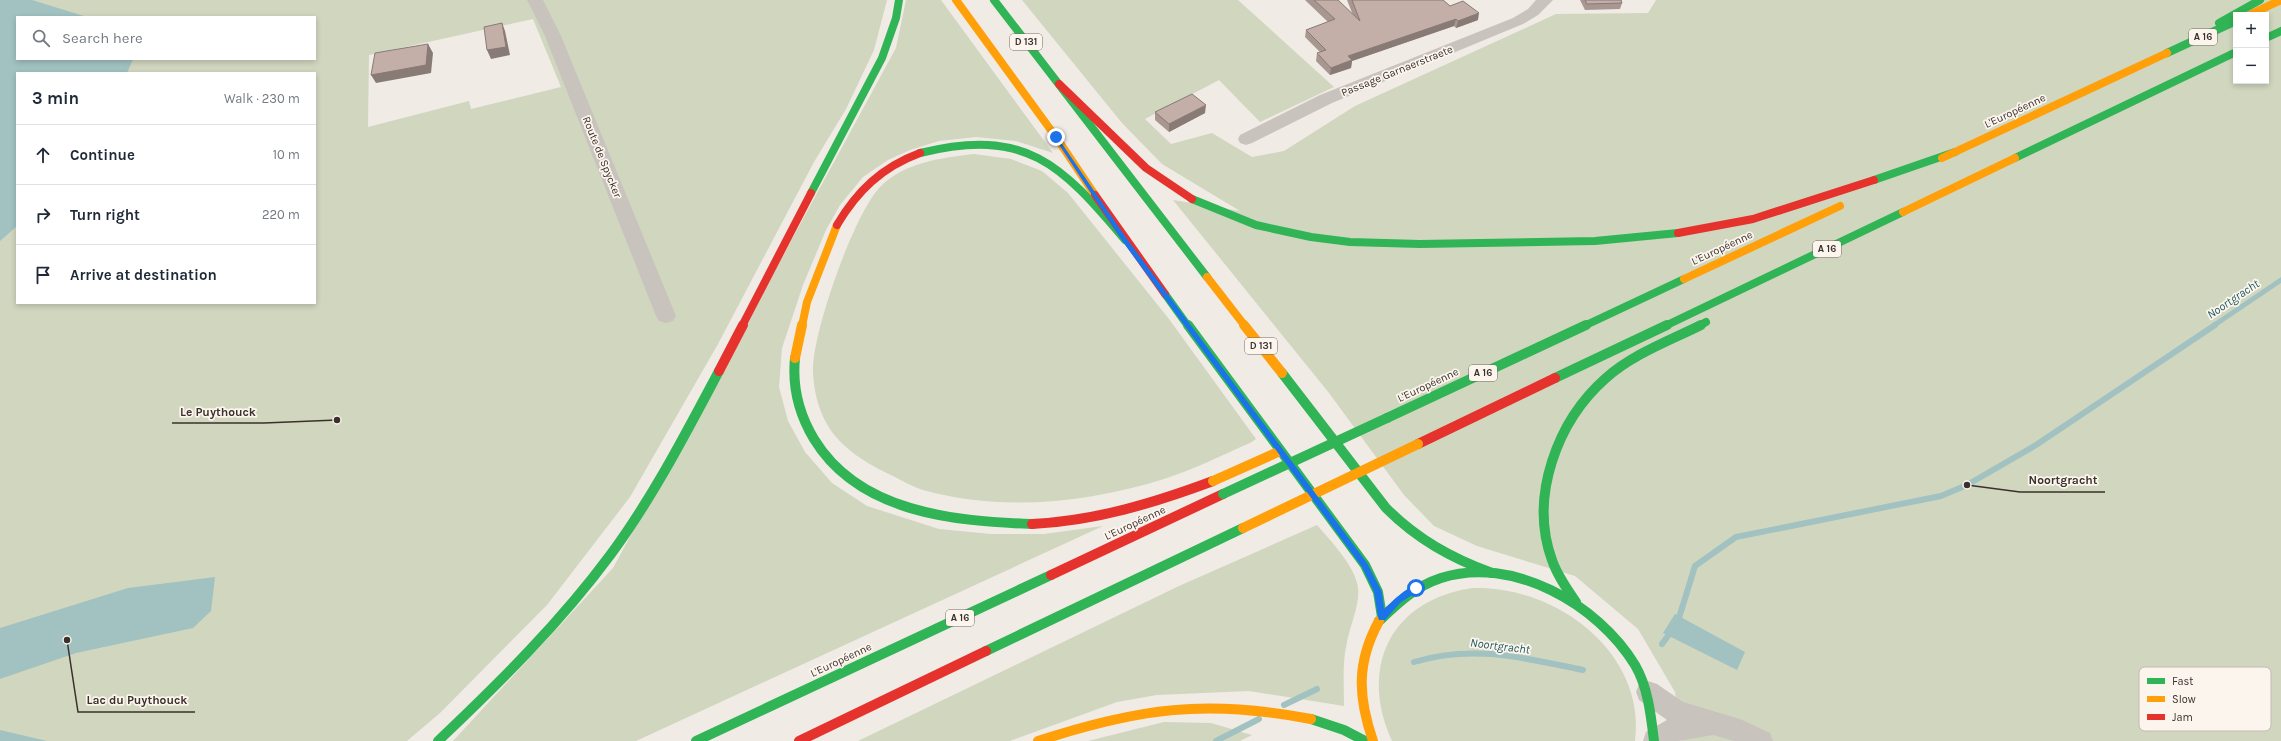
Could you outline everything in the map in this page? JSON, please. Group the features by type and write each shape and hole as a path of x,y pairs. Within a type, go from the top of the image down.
{"main road":[{"path":"438,741 500,683 549,630 622,540 656,488 882,58 896,18 899,0"},
{"name":"D 131","path":"956,0 1056,137 1125,240 1365,565 1378,592 1382,617"},
{"name":"D 131","path":"994,0 1386,508 1405,528 1437,552 1492,573"},
{"path":"2169,52 2260,0"},
{"path":"2255,12 2281,0"},
{"name":"L'Européenne","path":"1870,192 2233,22"},
{"path":"2269,37 2281,31"},
{"name":"A 16","path":"799,741 2233,53"},
{"path":"1059,84 1146,168 1194,200 1256,225 1305,236 1350,242 1420,244 1595,241 1709,230 1778,214 1955,152"},
{"path":"1125,240 1070,179 1050,164 1030,154 994,146 958,145 925,152 894,165 873,178 850,204 836,228 818,272 801,323 795,354 794,386 802,420 812,440 826,458 843,474 867,491 904,507 934,515 969,521 1015,523 1081,519 1145,505 1213,481 1292,446"},
{"name":"L'Européenne","path":"696,741 1849,202"},
{"path":"1743,300 1811,256"},
{"path":"1576,602 1563,582 1554,563 1545,529 1548,479 1563,438 1579,409 1604,380 1633,361 1716,316"},
{"path":"1410,396 1578,329"},
{"path":"1320,434 1335,428"},
{"path":"1373,741 1362,706 1361,673 1365,651 1382,617 1403,596 1429,582 1459,574 1492,573 1531,580 1554,589 1576,602 1603,623 1620,642 1634,662 1648,692 1653,716 1655,741"},
{"path":"1038,741 1076,728 1147,709 1188,704 1230,706 1292,714 1338,728 1365,741"}],"street":[{"name":"Route de Spycker","path":"535,0 553,36 666,316"},
{"name":"Passage Garnaerstraete","path":"1246,139 1326,99 1518,21 1533,12 1545,0"},
{"path":"1648,692 1676,712 1750,734 1761,741"},
{"path":"1655,741 1664,733 1681,728 1711,726 1730,728"}],"green space":[{"path":"0,0 887,0 874,50 846,109 814,162 718,344 630,497 547,605 440,713 407,741 0,741","holes":["533,19 561,87 471,109 469,101 368,127 369,55"]},
{"path":"906,0 941,0 1053,153 1016,141 976,137 939,141 910,150 888,160 863,177 840,205 826,230 803,285 782,348 779,387 788,421 805,452 832,483 867,506 939,529 991,534 1044,534 1103,526 636,741 453,741 613,568 896,48"},
{"path":"1022,0 1238,0 1334,87 1260,122 1219,80 1145,119 1171,144 1212,133 1252,157 1284,151 1355,106 1556,14 1648,13 1656,0 2281,0 2281,741 1682,741 1675,692 1638,629 1575,576 1477,546 1434,526 1404,495 1329,393 1173,200 1240,211 1162,164 1122,123"},
{"path":"974,154 1011,159 1042,171 1068,193 1169,319 1256,439 1186,471 1135,487 1074,499 1013,503 953,497 919,489 865,461 839,441 824,418 815,393 813,373 814,355 826,305 858,222 880,187 901,172 936,160"},
{"path":"1317,525 1348,563 1353,571 1358,588 1358,601 1348,635 1344,658 1344,706 1249,691 1157,695 1117,702 1010,741 858,741 1179,586"},
{"path":"1472,588 1503,590 1534,598 1563,611 1588,630 1610,652 1626,679 1635,708 1635,741 1392,741 1382,714 1379,688 1381,663 1389,641 1402,622 1421,607 1444,595"},
{"path":"1164,722 1211,723 1252,735 1240,741 1088,741"}],"water":[{"path":"0,0 32,0 84,16 16,16 16,60 133,60 127,72 16,72 16,227 0,241"},
{"path":"215,577 211,611 193,628 76,653 0,679 0,628 128,588"},
{"path":"1675,614 1745,652 1737,670 1663,633"},
{"path":"0,730 47,741 0,741"}],"building":[{"path":"1314,0 1338,0 1360,21 1352,0 1443,0 1450,6 1463,1 1479,13 1458,21 1456,19 1348,56 1352,60 1331,68 1317,53 1326,50 1306,30 1335,19"},
{"path":"1585,0 1621,0 1622,3 1587,4"},
{"path":"502,23 506,47 487,50 484,27"},
{"path":"428,44 426,65 371,75 375,53"},
{"path":"1192,94 1206,105 1169,124 1155,112"}],"waterway":[{"name":"Noortgracht","path":"2213,326 2281,280"},
{"name":"Noortgracht","path":"1678,621 1695,566 1736,537 1941,496 1967,485 2036,445 2215,325"},
{"name":"Noortgracht","path":"1662,644 1673,629"},
{"name":"Noortgracht","path":"1414,662 1457,654 1478,653 1520,657 1583,670"},
{"name":"Noortgracht","path":"1284,705 1317,689"},
{"name":"Noortgracht","path":"1216,741 1259,719"}],"traffic: fast":[{"path":"811,193 882,58 896,18 899,0"},
{"path":"994,0 1207,277"},
{"path":"2219,23 2260,0"},
{"path":"2167,53 2233,22"},
{"path":"2269,37 2281,31"},
{"path":"2015,158 2233,53"},
{"path":"920,153 957,146 976,145 994,146 1030,154 1047,162 1072,180 1088,196 1125,240"},
{"path":"1874,180 1955,152"},
{"path":"1192,199 1256,225 1311,237 1350,242 1420,244 1595,241 1678,233"},
{"path":"1555,378 1903,212"},
{"path":"1387,418 1684,279"},
{"path":"1165,294 1365,565 1378,592 1382,617"},
{"path":"1576,602 1555,567 1550,554 1545,531 1544,507 1547,482 1553,458 1562,435 1574,414 1589,395 1617,369 1641,354 1706,322"},
{"path":"795,358 794,376 796,392 806,426 823,454 846,477 873,494 902,506 934,515 967,520 1032,524"},
{"path":"438,741 539,642 594,577 646,502 676,451 719,371"},
{"path":"1282,373 1386,508 1398,520 1434,548 1447,555 1492,573"},
{"path":"1223,494 1387,418"},
{"path":"986,651 1243,528"},
{"path":"1379,621 1408,594 1441,578 1477,573 1514,577 1551,589 1584,609 1613,634 1635,665 1646,693 1654,741"},
{"path":"696,741 1051,575"},
{"path":"1311,719 1344,730 1365,741"}],"traffic: slow":[{"path":"956,0 1056,137 1095,195"},
{"path":"2255,12 2281,0"},
{"path":"1942,158 2167,53"},
{"path":"1903,212 2015,158"},
{"path":"1684,279 1840,206"},
{"path":"795,358 807,302 837,225"},
{"path":"1207,277 1282,373"},
{"path":"1243,528 1418,444"},
{"path":"1213,481 1278,452"},
{"path":"1373,741 1364,711 1361,680 1365,650 1379,621"},
{"path":"1038,741 1073,729 1107,720 1140,713 1173,709 1206,707 1239,708 1274,712 1311,719"}],"traffic: jam":[{"path":"1059,84 1146,168 1192,199"},
{"path":"837,225 852,201 871,180 894,164 920,153"},
{"path":"1678,233 1703,230 1753,219 1802,205 1874,180"},
{"path":"719,371 811,193"},
{"path":"1095,195 1165,294"},
{"path":"1418,444 1555,378"},
{"path":"1032,524 1055,523 1101,516 1147,504 1213,481"},
{"path":"1051,575 1223,494"},
{"path":"799,741 986,651"}],"place":[{"name":"Le Puythouck","path":"337,420"},
{"name":"Noortgracht","path":"1967,485"},
{"name":"Lac du Puythouck","path":"67,640"}],"route":[{"path":"1056,137 1125,240 1365,565 1378,592 1382,617 1397,601 1416,588"}]}
